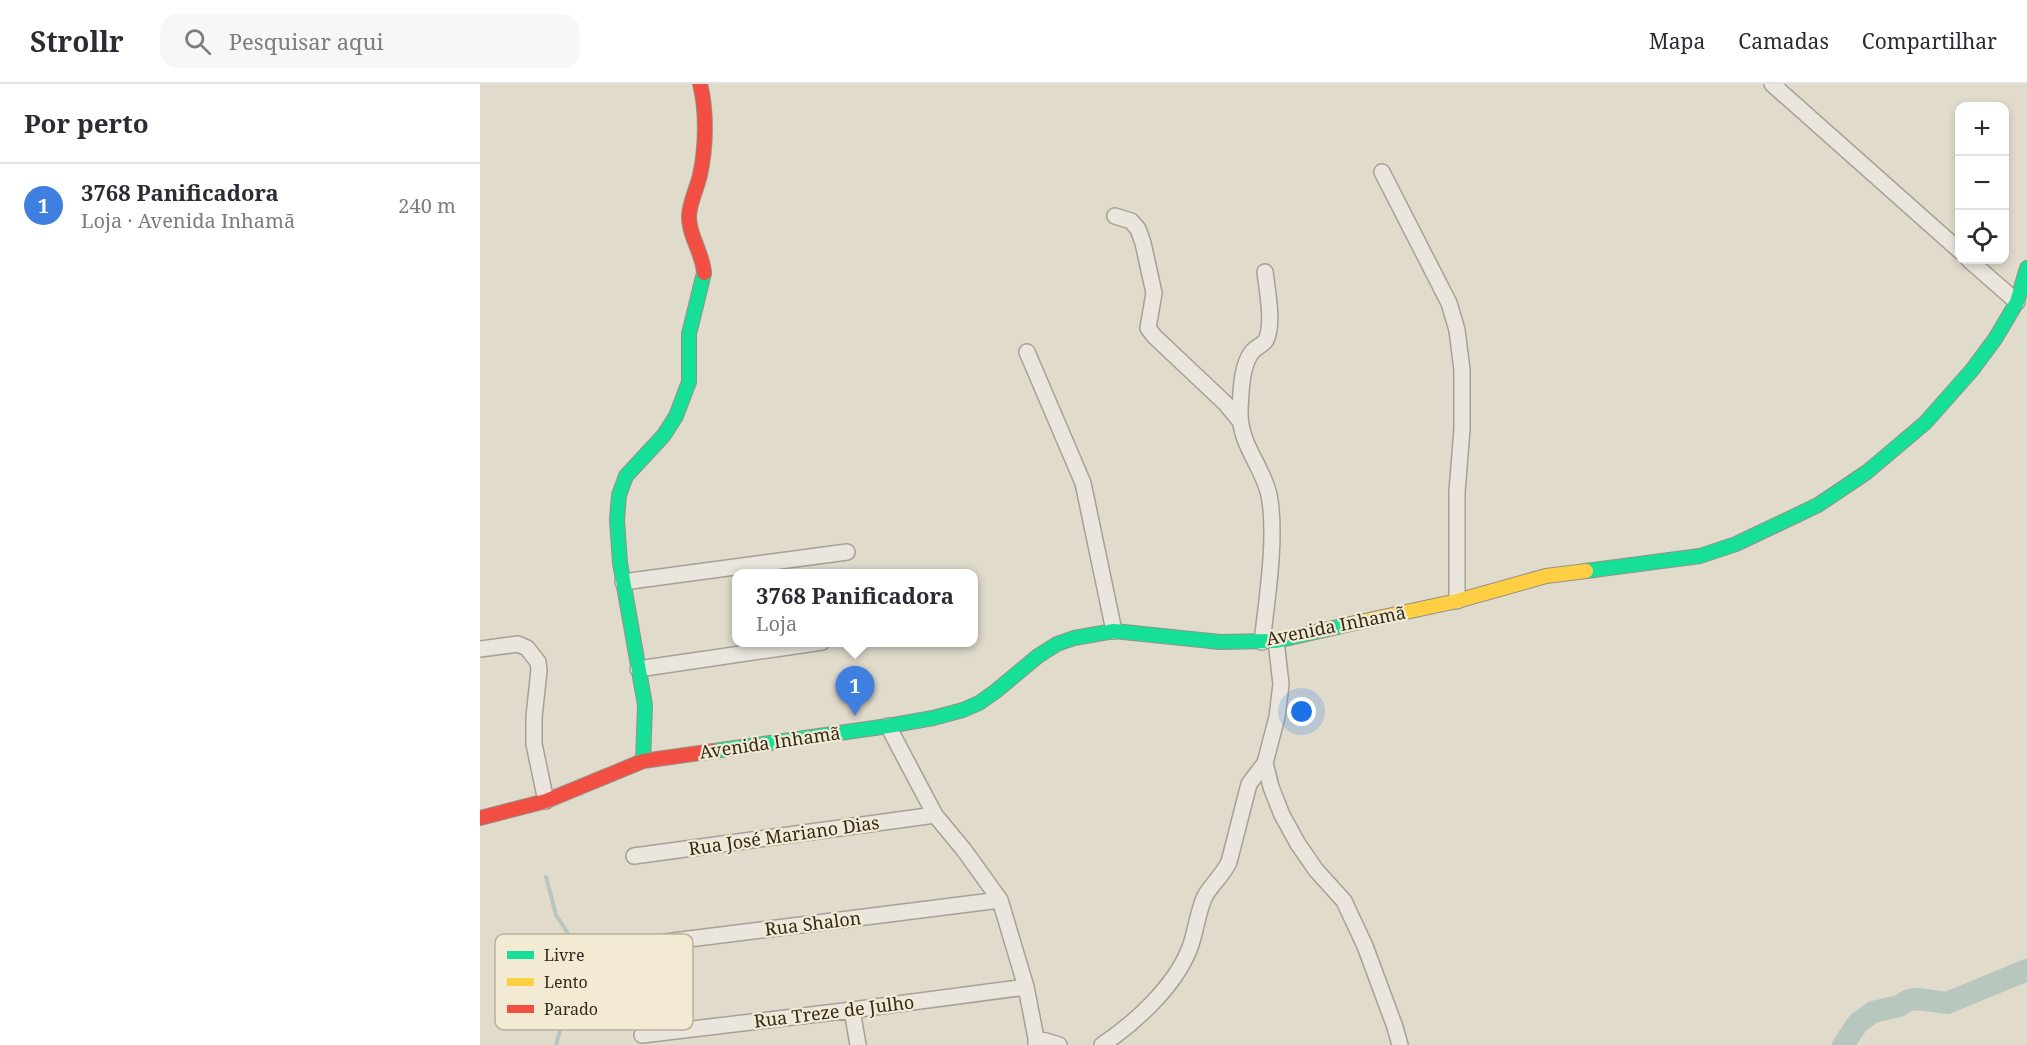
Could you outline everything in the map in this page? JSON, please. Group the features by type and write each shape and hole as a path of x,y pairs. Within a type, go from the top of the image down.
{"street":[{"path":"643,761 645,705 623,582 616,520 619,495 627,476 664,435 676,416 688,382 689,334 704,273 703,259 689,222 691,205 700,174 704,129 704,99 700,84"},
{"path":"1772,84 1955,247"},
{"path":"1382,172 1449,303 1457,330 1462,370 1462,429 1457,492 1457,601"},
{"path":"1115,216 1131,221 1138,229 1143,243 1154,293 1148,328 1226,403 1240,421"},
{"path":"1974,264 2017,302"},
{"name":"Avenida Inhamã","path":"480,818 546,801 643,761 888,726 963,710 979,703 996,691 1038,656 1057,644 1074,638 1114,631 1220,642 1269,642 1457,601 1546,576 1700,556 1736,544 1818,505 1867,472 1925,423 1978,363 1995,339 2017,302 2027,268"},
{"path":"1102,1045 1131,1022 1167,987 1182,965 1190,949 1206,896 1229,862 1250,784 1265,763 1275,726 1281,684 1269,642 1271,520 1269,494 1240,428 1245,366 1252,352 1266,341 1268,330 1269,308 1265,272"},
{"path":"1027,352 1083,483 1114,631"},
{"path":"623,582 847,552"},
{"path":"480,649 518,644 527,648 538,662 534,744 546,801"},
{"path":"638,669 788,647"},
{"path":"888,726 935,815 1000,900 1026,987 1036,1042 1059,1045"},
{"path":"1265,763 1275,796 1291,832 1316,870 1344,901 1365,946 1400,1045"},
{"name":"Rua José Mariano Dias","path":"634,856 935,815"},
{"name":"Rua Shalon","path":"693,939 1000,900"},
{"name":"Rua Treze de Julho","path":"693,1029 1026,987"},
{"path":"852,1010 858,1045"},
{"name":"Rua Treze de Julho","path":"642,1035 684,1030"}],"waterway":[{"path":"546,877 556,915 568,934"},
{"path":"1843,1045 1858,1023 1873,1012 1899,1006 1909,1000 1947,1003 2027,970"},
{"path":"556,1045 560,1030"}],"traffic: fast":[{"path":"1586,571 1700,556 1736,544 1818,505 1867,472 1925,423 1972,370 1995,339 2017,302 2027,268"},
{"path":"643,761 645,705 620,563 617,520 619,495 626,476 664,435 676,416 689,382 689,334 704,273"},
{"path":"714,751 888,726 963,710 979,703 996,691 1038,656 1057,644 1074,638 1114,631 1220,642 1276,641 1355,623"}],"traffic: slow":[{"path":"1355,623 1457,601 1546,576 1586,571"}],"traffic: jam":[{"path":"700,84 705,118 704,153 689,222 704,273"},
{"path":"480,818 546,801 643,761 714,751"}],"place":[{"name":"3768 Panificadora","path":"855,716"}]}
